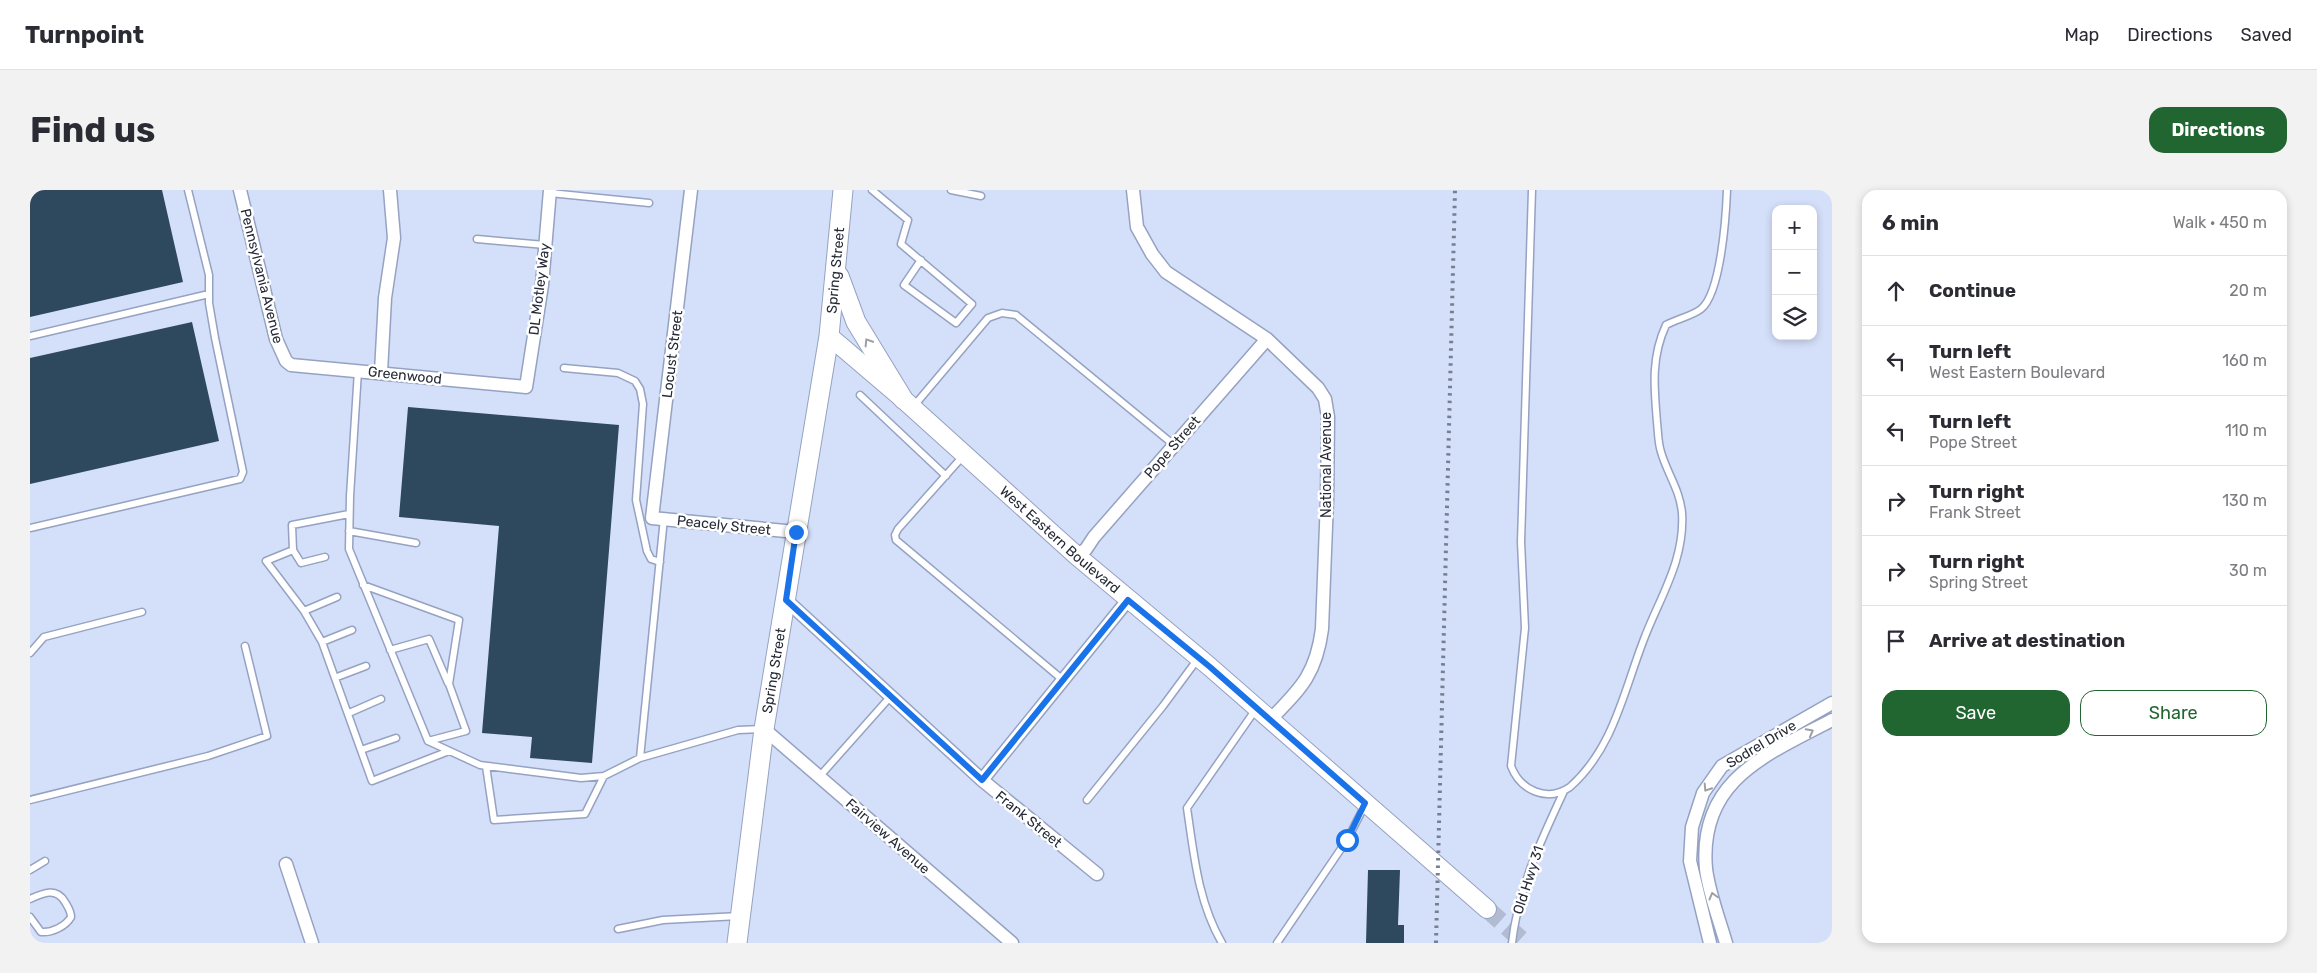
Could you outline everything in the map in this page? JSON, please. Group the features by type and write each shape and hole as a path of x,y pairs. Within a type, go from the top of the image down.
{"main road":[{"name":"Spring Street","path":"737,943 764,729 829,336 844,190"},
{"path":"836,267 856,322 908,403"},
{"name":"West Eastern Boulevard","path":"829,336 908,403 1077,556 1270,720 1487,909"}],"street":[{"name":"Pennsylvania Avenue","path":"240,190 276,339 286,362"},
{"path":"381,372 386,298 394,238 390,190"},
{"name":"Locust Street","path":"658,518 692,190"},
{"name":"National Avenue","path":"1133,190 1137,226 1152,254 1166,272 1267,339 1318,388 1325,399 1328,417 1327,500 1322,629 1319,650 1304,685 1270,720"},
{"name":"DL Motley Way","path":"526,387 542,285 550,191"},
{"name":"Pope Street","path":"1077,556 1086,549 1094,536 1267,339"},
{"name":"Greenwood","path":"286,362 291,365 526,387"},
{"name":"Peacely Street","path":"658,518 796,532"},
{"name":"Frank Street","path":"786,600 982,780 1097,874"},
{"path":"982,780 1128,600"},
{"name":"Sodrel Drive","path":"1710,943 1690,861 1692,827 1703,793 1722,766 1832,703"},
{"name":"Sodrel Drive","path":"1726,943 1706,871 1708,826 1716,805 1736,778 1758,760 1832,720"},
{"name":"Fairview Avenue","path":"764,729 1012,943"},
{"path":"286,864 312,943"}],"lane":[{"path":"30,528 240,479 243,472 215,338 209,294 209,275 188,190"},
{"path":"872,190 908,220 901,244 922,260 972,304 956,324 904,285 922,260"},
{"path":"951,190 981,196"},
{"path":"1532,190 1521,542 1525,628 1511,766 1515,778 1536,793 1564,791 1578,780 1602,749 1628,688 1634,663 1670,580 1678,554 1682,529 1681,510 1679,495 1660,451 1653,381 1654,361 1658,343 1666,325 1700,310 1706,303 1715,281 1725,226 1727,190"},
{"path":"550,191 649,203"},
{"path":"477,238 545,245"},
{"path":"30,336 209,294"},
{"path":"908,403 988,318 1002,313 1016,315 1174,445"},
{"path":"564,368 618,373 636,381 640,389 643,404 636,484 637,509 650,559 660,562"},
{"path":"358,370 349,514 349,550 428,741 486,766 581,778 604,776 640,758 738,730 764,729"},
{"path":"860,396 946,476"},
{"path":"965,454 898,529 895,535 896,540 1063,680"},
{"path":"325,557 301,563 293,550 292,524 349,514"},
{"path":"640,758 660,562 658,518"},
{"path":"349,531 416,543"},
{"path":"293,550 266,561 304,611 322,642 372,781 449,751"},
{"path":"363,585 458,620 449,684"},
{"path":"304,611 337,597"},
{"path":"30,654 44,637 142,612"},
{"path":"322,642 352,630"},
{"path":"390,650 430,639 449,684 466,731 428,741"},
{"path":"30,799 208,756 267,736 245,646"},
{"path":"1087,800 1140,736 1198,659"},
{"path":"336,677 366,666"},
{"path":"820,777 891,696"},
{"path":"349,713 382,699"},
{"path":"1222,943 1210,921 1196,870 1187,808 1256,708"},
{"path":"361,750 396,738"},
{"path":"486,766 494,820 585,814 604,776"},
{"name":"Old Hwy 31","path":"1512,943 1518,910 1534,855 1564,791"},
{"path":"1277,943 1347,840 1365,803"},
{"path":"30,870 45,860"},
{"path":"30,899 48,892 56,892 62,896 71,912 68,922 48,933 41,932 30,917"},
{"path":"618,929 663,920 740,916"}],"building":[{"path":"30,190 162,190 183,282 30,317"},
{"path":"192,322 219,441 30,484 30,358"},
{"path":"408,407 619,425 592,763 530,758 532,737 482,733 499,526 399,517"},
{"path":"1368,870 1400,870 1398,925 1404,925 1404,943 1366,943"}],"tunnel":[{"path":"1487,909 1525,943"}],"railway":[{"path":"1436,943 1455,190"}],"route":[{"path":"796,532 786,600 982,780 1128,600 1210,667 1365,803 1347,840"}]}
